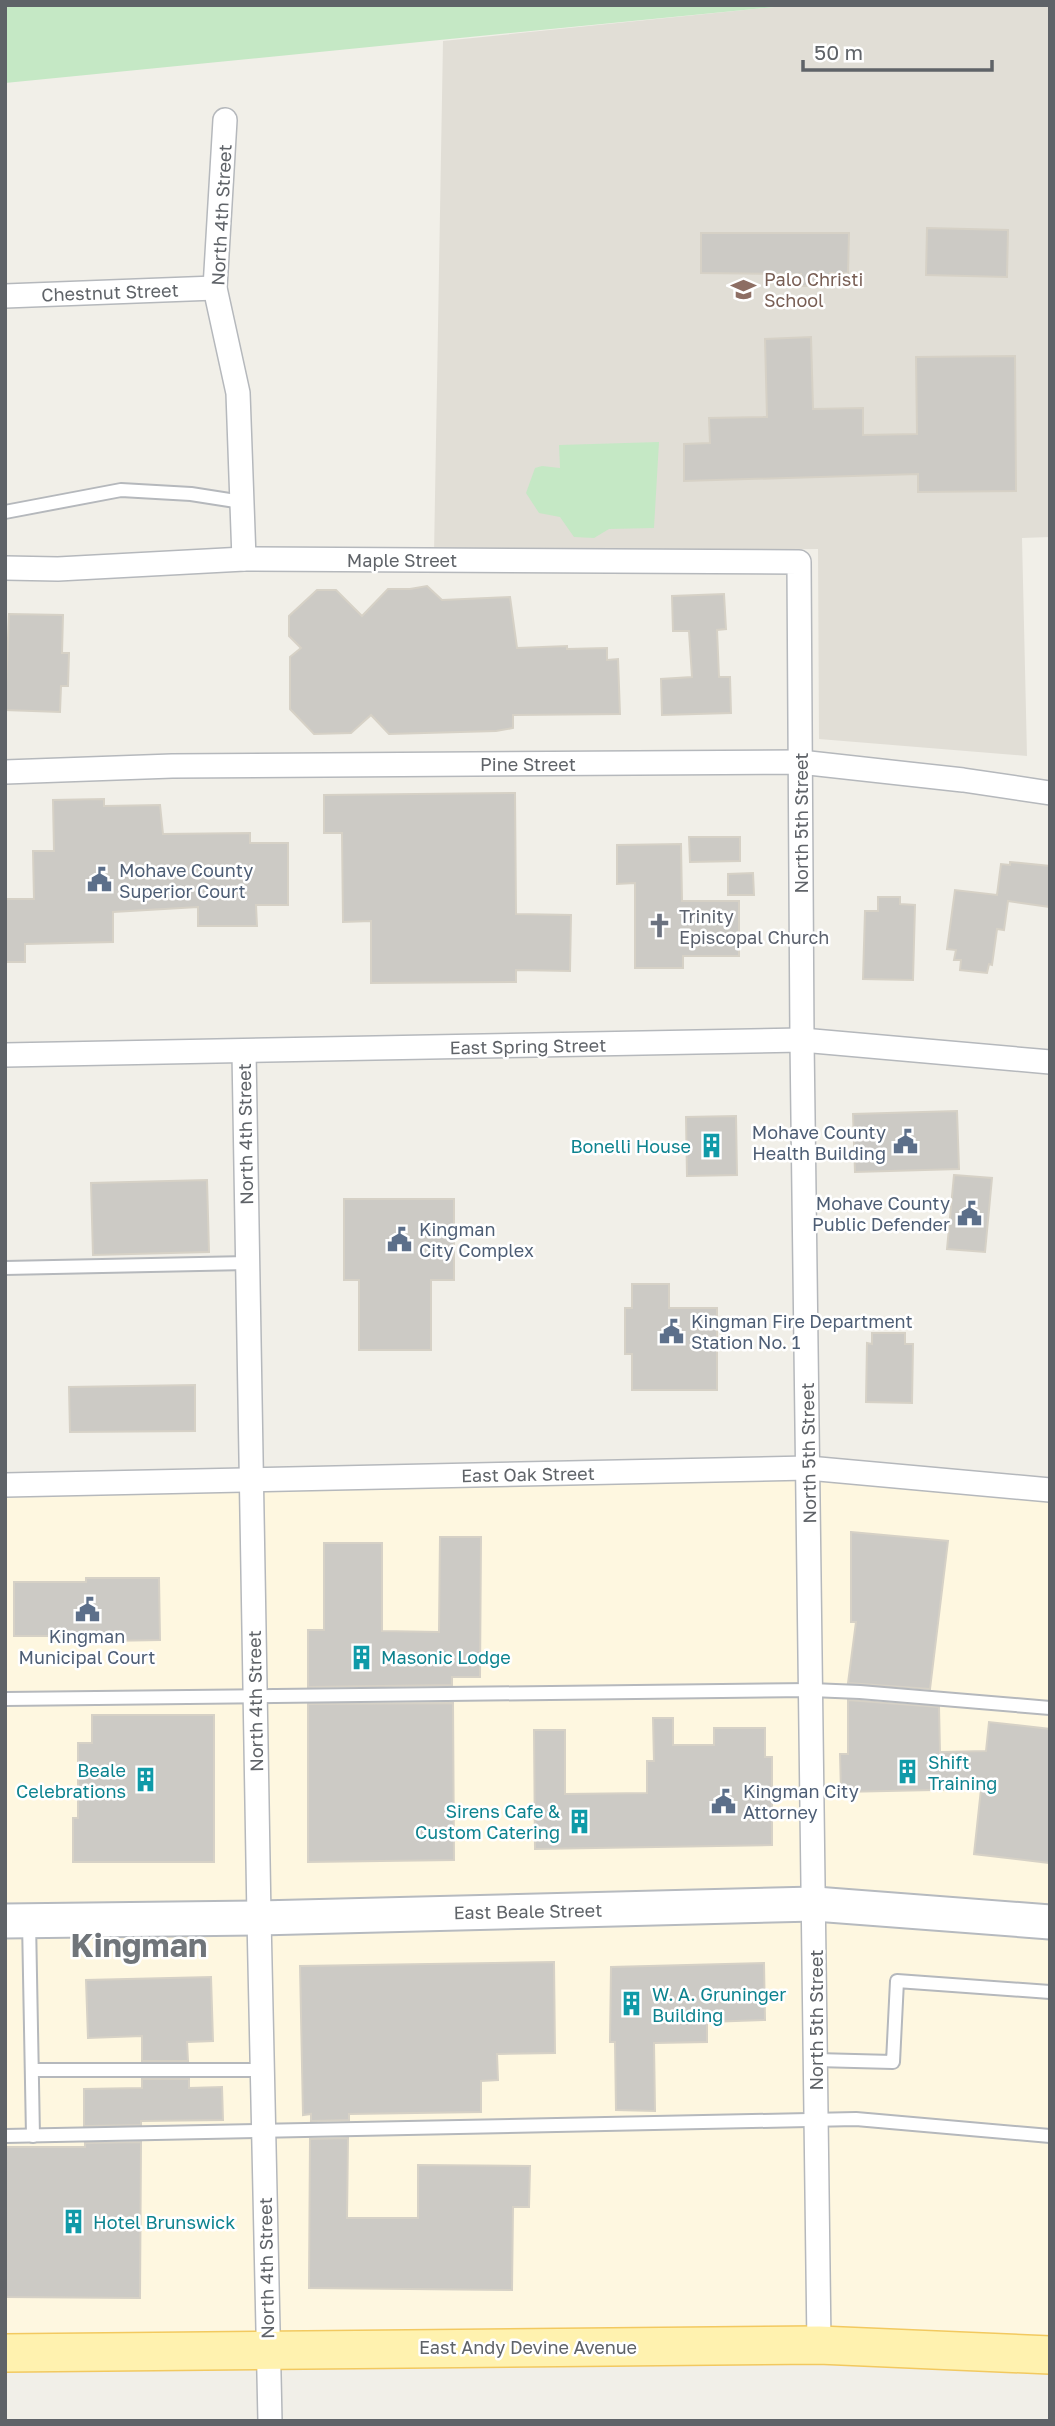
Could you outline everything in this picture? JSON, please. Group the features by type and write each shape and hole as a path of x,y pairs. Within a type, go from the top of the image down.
{"main road":[{"name":"East Beale Street","path":"17,1921 259,1918 815,1904 1050,1922"},
{"name":"East Andy Devine Avenue","path":"5,2353 820,2345 1050,2356"}],"street":[{"name":"North 4th Street","path":"226,120 215,288 238,393 244,559"},
{"name":"Chestnut Street","path":"5,296 215,288"},
{"name":"Maple Street","path":"5,568 58,569 244,559 799,562"},
{"name":"North 5th Street","path":"799,562 802,1040 820,2345"},
{"name":"Pine Street","path":"5,772 197,766 800,762 963,780 1050,793"},
{"name":"East Spring Street","path":"5,1055 802,1040 1050,1062"},
{"name":"North 4th Street","path":"244,1052 270,2421"},
{"name":"East Oak Street","path":"5,1485 808,1468 1050,1490"}],"lane":[{"path":"5,512 121,489 191,494 242,502"},
{"path":"5,1268 248,1262"},
{"path":"5,1699 811,1690 1050,1707"},
{"path":"17,1921 32,2070 33,2136"},
{"path":"816,2060 893,2062 897,1981 1050,1992"},
{"path":"32,2070 262,2070"},
{"path":"5,2136 856,2119 1050,2136"}],"shaded area":[{"name":"Palo Christi School","path":"794,5 1050,5 1050,537 1022,538 1027,756 819,739 818,549 434,554 443,41"},
{"path":"808,1468 1050,1490 1050,2355 5,2353 5,1485"}],"green space":[{"path":"5,5 794,5 5,83"},
{"path":"659,442 654,528 609,529 594,538 574,537 560,517 539,513 526,493 535,468 560,468 559,445"}],"building":[{"path":"927,228 1008,230 1007,277 926,275"},
{"path":"701,233 849,233 848,273 830,273 830,286 801,286 801,274 701,273"},
{"path":"811,337 813,409 863,408 863,435 917,434 916,357 1015,356 1016,491 918,492 918,474 684,481 684,444 710,443 709,418 767,417 765,339"},
{"path":"427,586 442,600 510,597 517,648 607,648 607,660 618,659 620,714 513,715 513,728 496,731 389,734 371,715 351,733 314,734 290,709 290,657 301,648 289,636 289,616 317,590 336,590 362,616 388,589"},
{"path":"724,594 726,629 717,630 719,677 730,677 731,713 662,715 661,679 692,677 689,631 673,631 672,596"},
{"path":"9,614 63,615 62,653 69,653 68,686 61,686 60,712 5,710"},
{"path":"515,793 516,914 571,915 570,971 516,970 516,982 371,983 371,921 343,922 342,833 324,833 324,795"},
{"path":"104,799 104,806 160,805 163,834 250,833 250,843 288,843 288,905 256,905 257,926 198,926 198,907 113,912 113,942 25,944 25,962 5,962 5,899 34,899 33,851 54,851 53,800"},
{"path":"689,837 740,837 740,861 690,862"},
{"name":"Trinity Episcopal Church","path":"681,844 682,901 739,901 739,956 683,956 683,968 635,968 635,883 617,884 617,845"},
{"path":"1010,862 1050,866 1050,907 1008,901 1004,930 997,929 992,965 989,964 987,973 960,970 961,960 954,960 956,950 947,949 955,890 997,895 1001,864 1010,865"},
{"path":"753,873 754,895 728,895 728,874"},
{"path":"878,897 900,897 900,904 915,905 913,980 863,979 865,911 878,911"},
{"name":"Mohave County Health Building","path":"957,1111 959,1169 855,1172 853,1114"},
{"name":"Bonelli House","path":"736,1116 737,1175 687,1176 686,1117"},
{"name":"Mohave County Public Defender","path":"954,1175 992,1178 985,1252 947,1249"},
{"path":"207,1180 209,1252 93,1255 91,1183"},
{"name":"Kingman City Complex","path":"344,1199 454,1199 454,1280 431,1280 431,1350 359,1350 359,1280 344,1280"},
{"name":"Kingman Fire Department Station No. 1","path":"632,1284 669,1284 669,1308 717,1308 717,1390 632,1390 632,1354 625,1354 625,1308 632,1308"},
{"path":"872,1333 905,1333 905,1344 913,1344 912,1403 866,1402 867,1343 872,1344"},
{"path":"195,1385 195,1431 70,1432 69,1387"},
{"path":"851,1532 948,1541 930,1689 848,1683 856,1622 851,1622"},
{"path":"440,1537 481,1537 480,1677 452,1677 452,1685 308,1687 308,1630 324,1630 324,1543 382,1543 382,1631 439,1632"},
{"name":"Kingman Municipal Court","path":"86,1578 159,1578 160,1640 50,1642 50,1636 14,1636 14,1582 86,1582"},
{"path":"848,1700 939,1707 940,1752 986,1751 989,1722 1050,1729 1050,1863 974,1854 981,1789 841,1792 840,1754 848,1754"},
{"path":"453,1703 454,1860 308,1862 308,1704"},
{"name":"Beale Celebrations","path":"92,1715 214,1715 214,1862 73,1862 73,1818 78,1818 78,1743 92,1743"},
{"path":"653,1718 673,1718 673,1745 714,1745 714,1728 765,1728 765,1757 772,1757 772,1845 535,1849 534,1730 565,1730 565,1794 647,1793 647,1761 654,1761"},
{"path":"554,1962 555,2053 497,2054 498,2080 481,2081 481,2112 349,2114 349,2120 311,2121 311,2114 303,2115 300,1966"},
{"path":"764,1963 765,2020 707,2022 707,2042 654,2043 655,2111 616,2110 615,2042 610,2042 611,1967"},
{"path":"211,1977 213,2041 187,2042 188,2061 142,2061 142,2036 88,2038 86,1980"},
{"path":"142,2079 189,2079 189,2088 222,2087 223,2120 141,2121 141,2125 84,2126 84,2089 142,2088"},
{"path":"348,2138 347,2218 418,2218 418,2165 530,2166 529,2207 513,2207 512,2290 309,2288 310,2139"},
{"name":"Hotel Brunswick","path":"141,2142 140,2298 5,2297 5,2147 85,2147 85,2143"}],"place":[{"name":"Palo Christi School","path":"744,289"},
{"name":"Mohave County Superior Court","path":"99,880"},
{"name":"Trinity Episcopal Church","path":"659,926"},
{"name":"Mohave County Health Building","path":"906,1142"},
{"name":"Bonelli House","path":"711,1146"},
{"name":"Mohave County Public Defender","path":"970,1213"},
{"name":"Kingman City Complex","path":"399,1239"},
{"name":"Kingman Fire Department Station No. 1","path":"671,1331"},
{"name":"Kingman Municipal Court","path":"87,1609"},
{"name":"Masonic Lodge","path":"361,1657"},
{"name":"Shift Training","path":"908,1772"},
{"name":"Beale Celebrations","path":"146,1780"},
{"name":"Kingman City Attorney","path":"723,1801"},
{"name":"Sirens Cafe & Custom Catering","path":"580,1821"},
{"name":"W. A. Gruninger Building","path":"632,2004"},
{"name":"Hotel Brunswick","path":"73,2222"}],"district":[{"name":"Kingman","path":"139,1945"}]}
